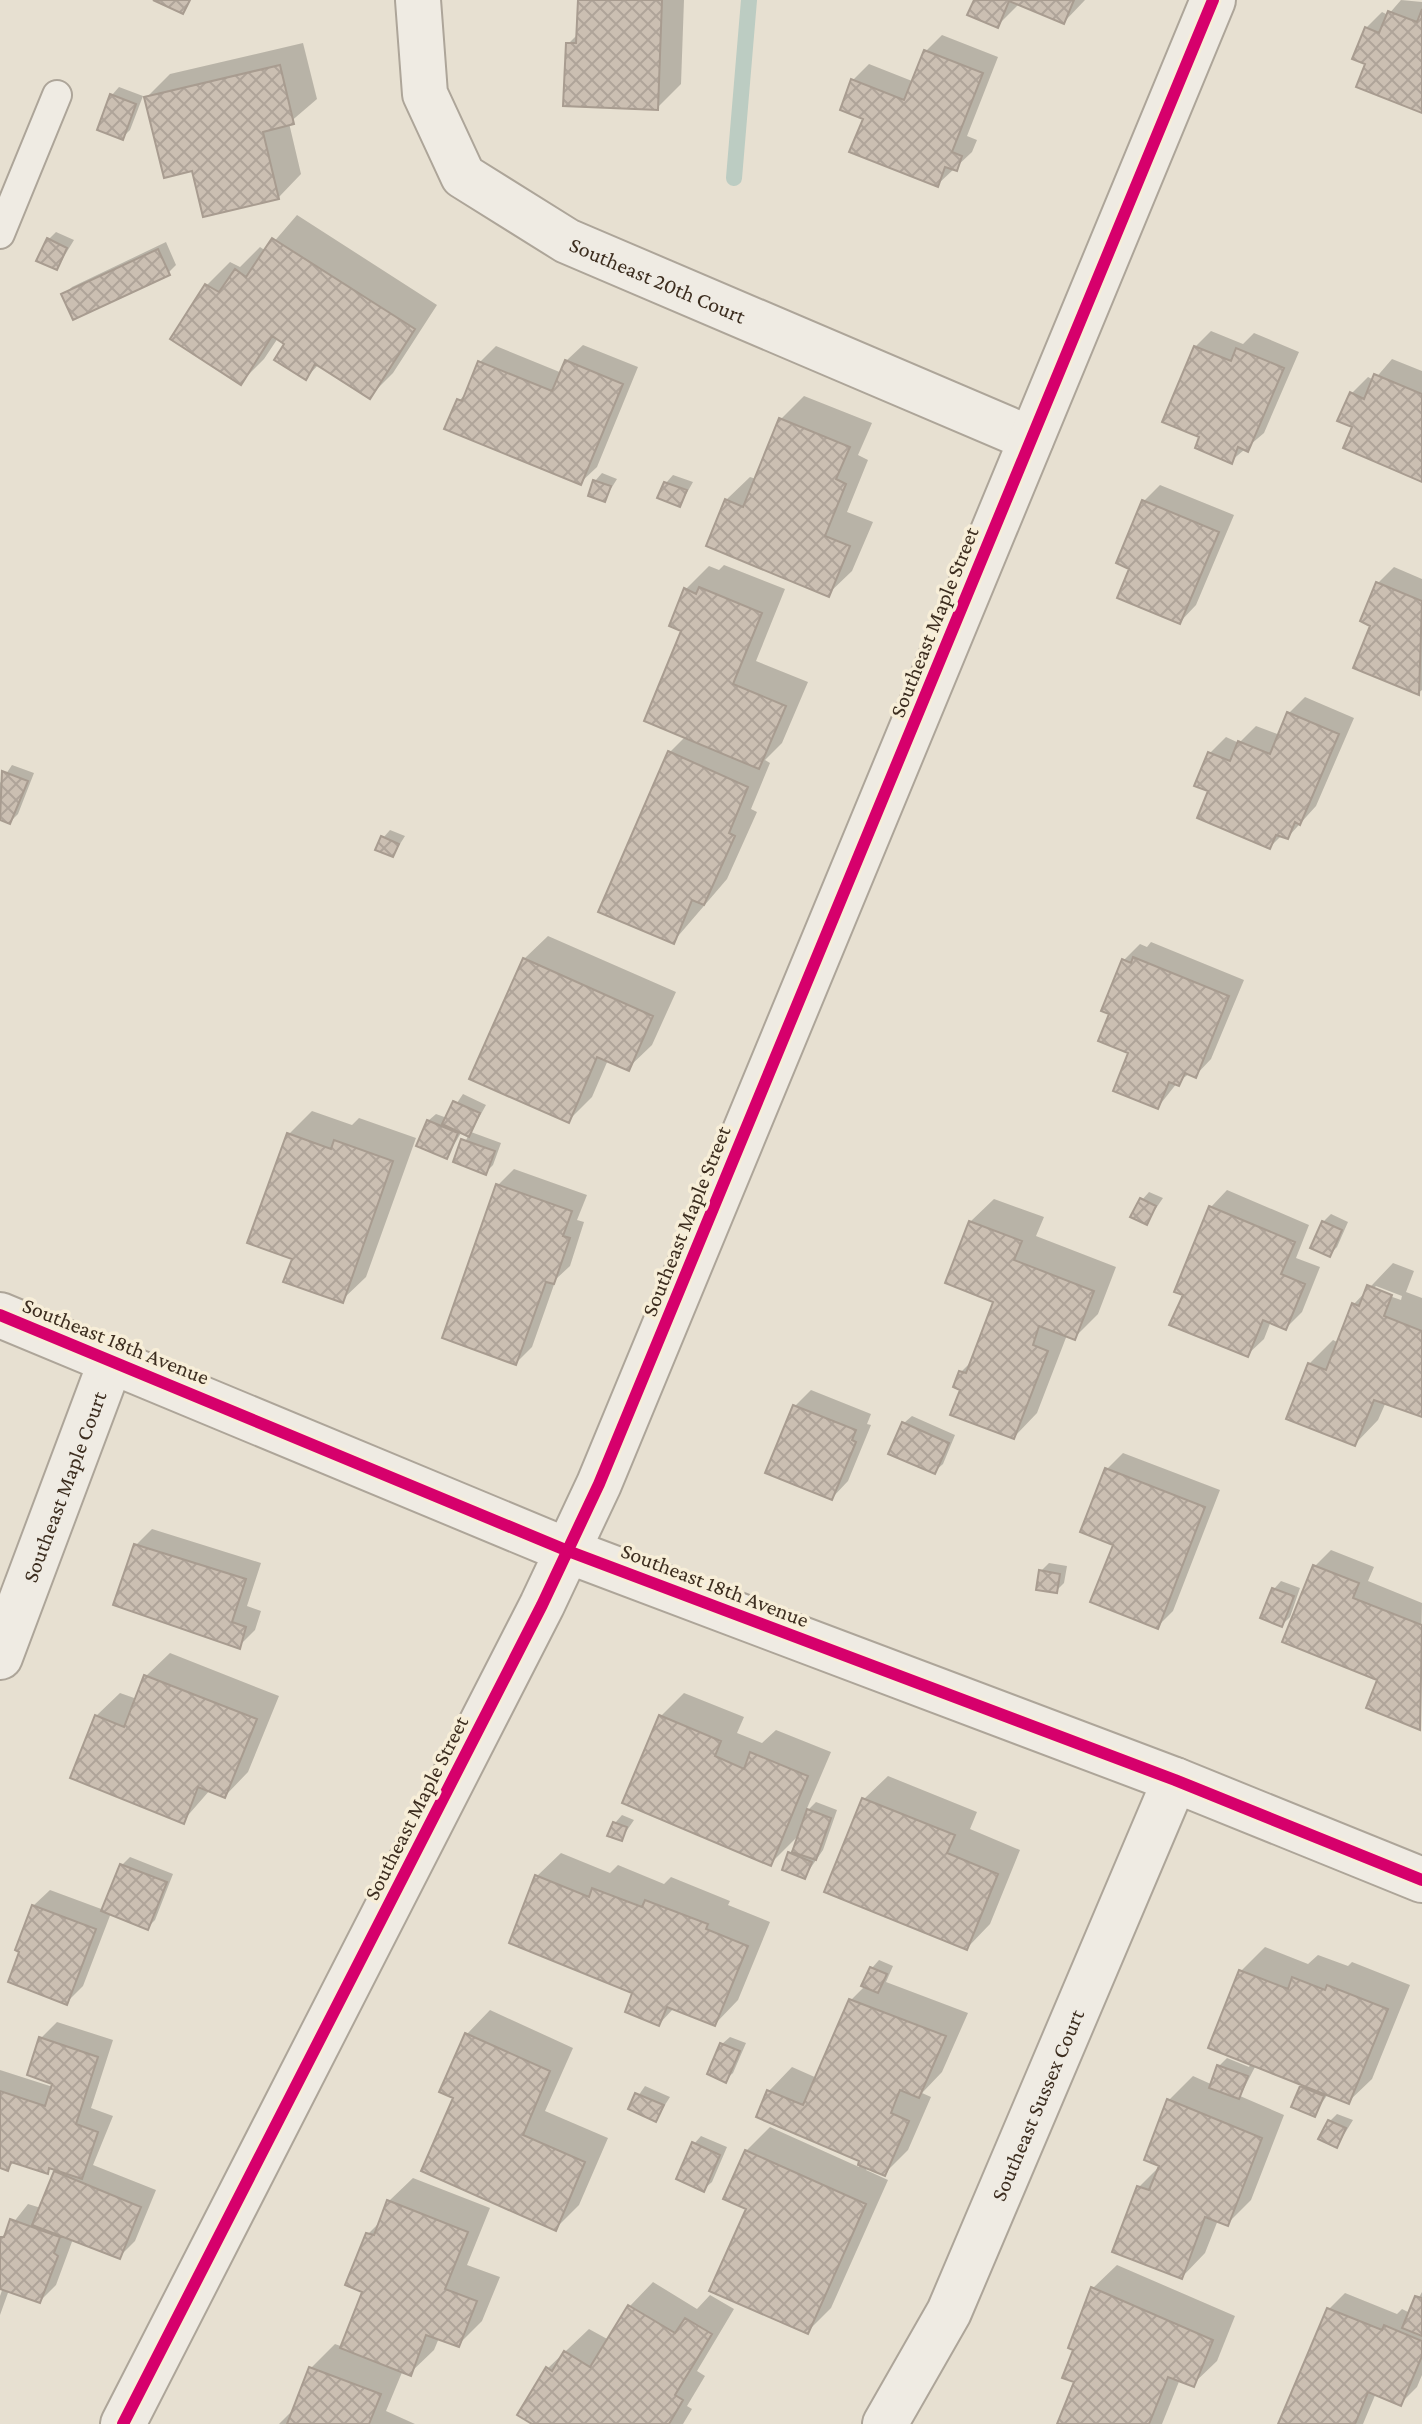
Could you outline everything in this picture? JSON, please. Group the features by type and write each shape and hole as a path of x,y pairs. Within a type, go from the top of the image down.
{"street":[{"name":"Southeast 20th Court","path":"418,0 425,94 463,176 567,241 1031,439"},
{"name":"Southeast Maple Street","path":"123,2424 568,1551 599,1484 1213,0"},
{"name":"Southeast 18th Avenue","path":"0,1315 568,1551 1175,1780 1422,1880"},
{"name":"Southeast Maple Court","path":"0,1657 111,1361"},
{"name":"Southeast Sussex Court","path":"885,2424 949,2312 1175,1780"}],"lane":[{"path":"0,234 57,95"}],"building":[{"path":"153,0 190,0 183,14"},
{"path":"578,0 662,0 658,110 563,106 566,43 576,43"},
{"path":"974,0 1074,0 1064,24 1009,1 998,28 967,15"},
{"path":"1422,9 1422,113 1356,87 1365,64 1352,59 1365,27 1379,33 1388,11 1417,22"},
{"path":"924,50 983,73 952,152 962,156 957,171 945,167 938,187 849,152 863,119 840,110 851,79 904,100"},
{"path":"280,65 294,124 263,132 279,199 203,217 192,171 164,178 144,97"},
{"path":"110,94 136,104 123,140 97,130"},
{"path":"47,238 67,248 57,270 36,261"},
{"path":"272,238 415,329 370,399 315,364 306,380 274,360 284,344 272,336 241,385 170,339 205,284 219,292 235,269 246,277"},
{"path":"158,249 170,275 73,320 61,294"},
{"path":"1194,346 1231,361 1236,348 1284,368 1248,452 1238,447 1232,464 1195,448 1199,437 1162,422"},
{"path":"565,360 623,384 581,485 444,429 457,399 462,401 478,361 552,391"},
{"path":"1374,374 1422,394 1422,482 1343,448 1352,427 1337,421 1350,392 1364,399"},
{"path":"779,418 850,447 836,479 846,484 825,536 850,546 829,597 706,546 725,499 743,507"},
{"path":"593,480 611,486 605,502 588,496"},
{"path":"664,482 687,490 680,507 657,498"},
{"path":"1142,500 1219,532 1180,624 1117,598 1129,569 1116,563"},
{"path":"1376,582 1422,601 1419,695 1353,668 1370,626 1360,621"},
{"path":"699,587 762,613 733,684 786,706 759,769 644,721 681,631 669,626 684,588 696,594"},
{"path":"1287,712 1339,734 1300,825 1295,822 1288,839 1276,835 1270,849 1197,818 1208,791 1194,786 1208,752 1230,761 1238,741 1270,754"},
{"path":"668,751 748,787 729,833 735,836 704,905 692,900 674,944 598,912"},
{"path":"2,771 28,781 10,824 0,820"},
{"path":"381,836 399,844 393,857 375,850"},
{"path":"1133,957 1229,996 1196,1078 1185,1073 1179,1086 1169,1082 1158,1109 1113,1091 1128,1053 1098,1041 1109,1014 1101,1011 1122,959 1131,963"},
{"path":"523,958 653,1016 629,1071 597,1057 569,1123 469,1079"},
{"path":"453,1101 480,1113 469,1137 442,1124"},
{"path":"427,1120 458,1133 447,1159 416,1146"},
{"path":"287,1133 331,1149 334,1140 393,1161 343,1303 283,1282 292,1259 247,1243"},
{"path":"461,1139 495,1151 486,1175 453,1162"},
{"path":"496,1184 572,1211 563,1236 570,1238 554,1284 546,1282 516,1365 442,1338"},
{"path":"1140,1198 1156,1206 1147,1225 1130,1217"},
{"path":"1209,1206 1295,1242 1281,1274 1305,1284 1286,1330 1263,1320 1248,1357 1169,1325 1183,1295 1174,1292"},
{"path":"969,1221 1022,1241 1014,1260 1094,1291 1075,1340 1039,1326 1033,1345 1048,1351 1014,1439 950,1415 960,1390 953,1387 959,1371 966,1373 993,1302 945,1283"},
{"path":"1322,1221 1342,1230 1330,1257 1310,1248"},
{"path":"1367,1285 1392,1295 1384,1316 1422,1331 1422,1417 1374,1400 1355,1446 1286,1419 1308,1363 1326,1370 1352,1303 1359,1306"},
{"path":"793,1405 856,1430 852,1440 856,1442 832,1500 765,1473"},
{"path":"902,1422 949,1443 935,1474 888,1454"},
{"path":"1105,1468 1205,1507 1158,1629 1090,1602 1113,1545 1080,1532"},
{"path":"134,1544 246,1579 232,1622 246,1627 240,1649 113,1605"},
{"path":"1313,1565 1359,1583 1353,1598 1422,1625 1420,1730 1366,1708 1377,1680 1282,1642"},
{"path":"1039,1570 1060,1574 1057,1593 1036,1590"},
{"path":"1272,1588 1294,1596 1282,1627 1260,1618"},
{"path":"144,1675 257,1719 225,1798 198,1787 184,1824 70,1778 95,1715 124,1727"},
{"path":"659,1715 721,1741 715,1756 744,1769 750,1752 808,1776 771,1866 622,1803"},
{"path":"862,1798 955,1835 947,1853 998,1874 967,1950 824,1892"},
{"path":"807,1809 831,1818 816,1860 792,1852"},
{"path":"613,1822 627,1827 622,1841 607,1836"},
{"path":"788,1852 812,1862 805,1879 782,1870"},
{"path":"120,1864 167,1882 148,1930 101,1911"},
{"path":"535,1875 589,1897 592,1888 642,1907 645,1900 708,1924 706,1929 748,1946 715,2026 667,2007 659,2026 625,2012 632,1993 509,1943"},
{"path":"32,1905 96,1929 67,2005 8,1982 19,1952 15,1950"},
{"path":"870,1967 887,1974 878,1993 861,1986"},
{"path":"1239,1970 1288,1989 1292,1977 1325,1990 1327,1985 1388,2009 1349,2104 1208,2048"},
{"path":"849,1999 946,2036 919,2098 900,2090 891,2113 909,2121 885,2176 858,2165 859,2161 756,2117 767,2090 803,2105"},
{"path":"465,2033 550,2071 523,2135 585,2162 556,2231 421,2171 453,2098 439,2092"},
{"path":"39,2037 98,2057 76,2124 98,2132 82,2179 49,2168 48,2174 11,2162 8,2171 0,2168 0,2091 45,2106 52,2084 27,2075"},
{"path":"720,2043 740,2051 726,2083 707,2074"},
{"path":"1217,2065 1248,2076 1239,2099 1209,2088"},
{"path":"1300,2086 1324,2096 1315,2117 1291,2107"},
{"path":"635,2093 664,2105 656,2122 628,2109"},
{"path":"1167,2099 1262,2138 1228,2226 1205,2217 1182,2279 1112,2252 1137,2186 1149,2190 1159,2166 1144,2160"},
{"path":"1328,2120 1346,2128 1337,2148 1318,2139"},
{"path":"692,2142 720,2155 704,2192 676,2179"},
{"path":"745,2150 866,2204 808,2334 709,2291 746,2209 723,2199"},
{"path":"54,2171 141,2207 120,2259 32,2225"},
{"path":"387,2200 468,2232 445,2289 477,2301 459,2347 426,2335 411,2376 340,2348 362,2292 345,2285 366,2233 374,2235"},
{"path":"10,2219 60,2237 54,2253 58,2256 40,2303 0,2289 0,2237 4,2237"},
{"path":"1091,2287 1213,2340 1194,2387 1168,2377 1149,2424 1057,2424 1074,2382 1062,2378 1073,2350 1068,2348"},
{"path":"1415,2296 1422,2298 1422,2336 1402,2328"},
{"path":"628,2305 675,2333 685,2318 712,2334 675,2395 683,2400 669,2424 532,2424 517,2415 546,2367 552,2371 564,2351 590,2367"},
{"path":"1327,2308 1382,2330 1384,2325 1422,2341 1422,2356 1401,2406 1368,2392 1355,2424 1278,2424"},
{"path":"309,2367 381,2394 369,2424 287,2424"}],"waterway":[{"path":"734,178 749,0"}],"cycle path":[{"path":"123,2424 542,1605 599,1484 1213,0"},
{"path":"0,1315 568,1551 1175,1780 1422,1880"}]}
